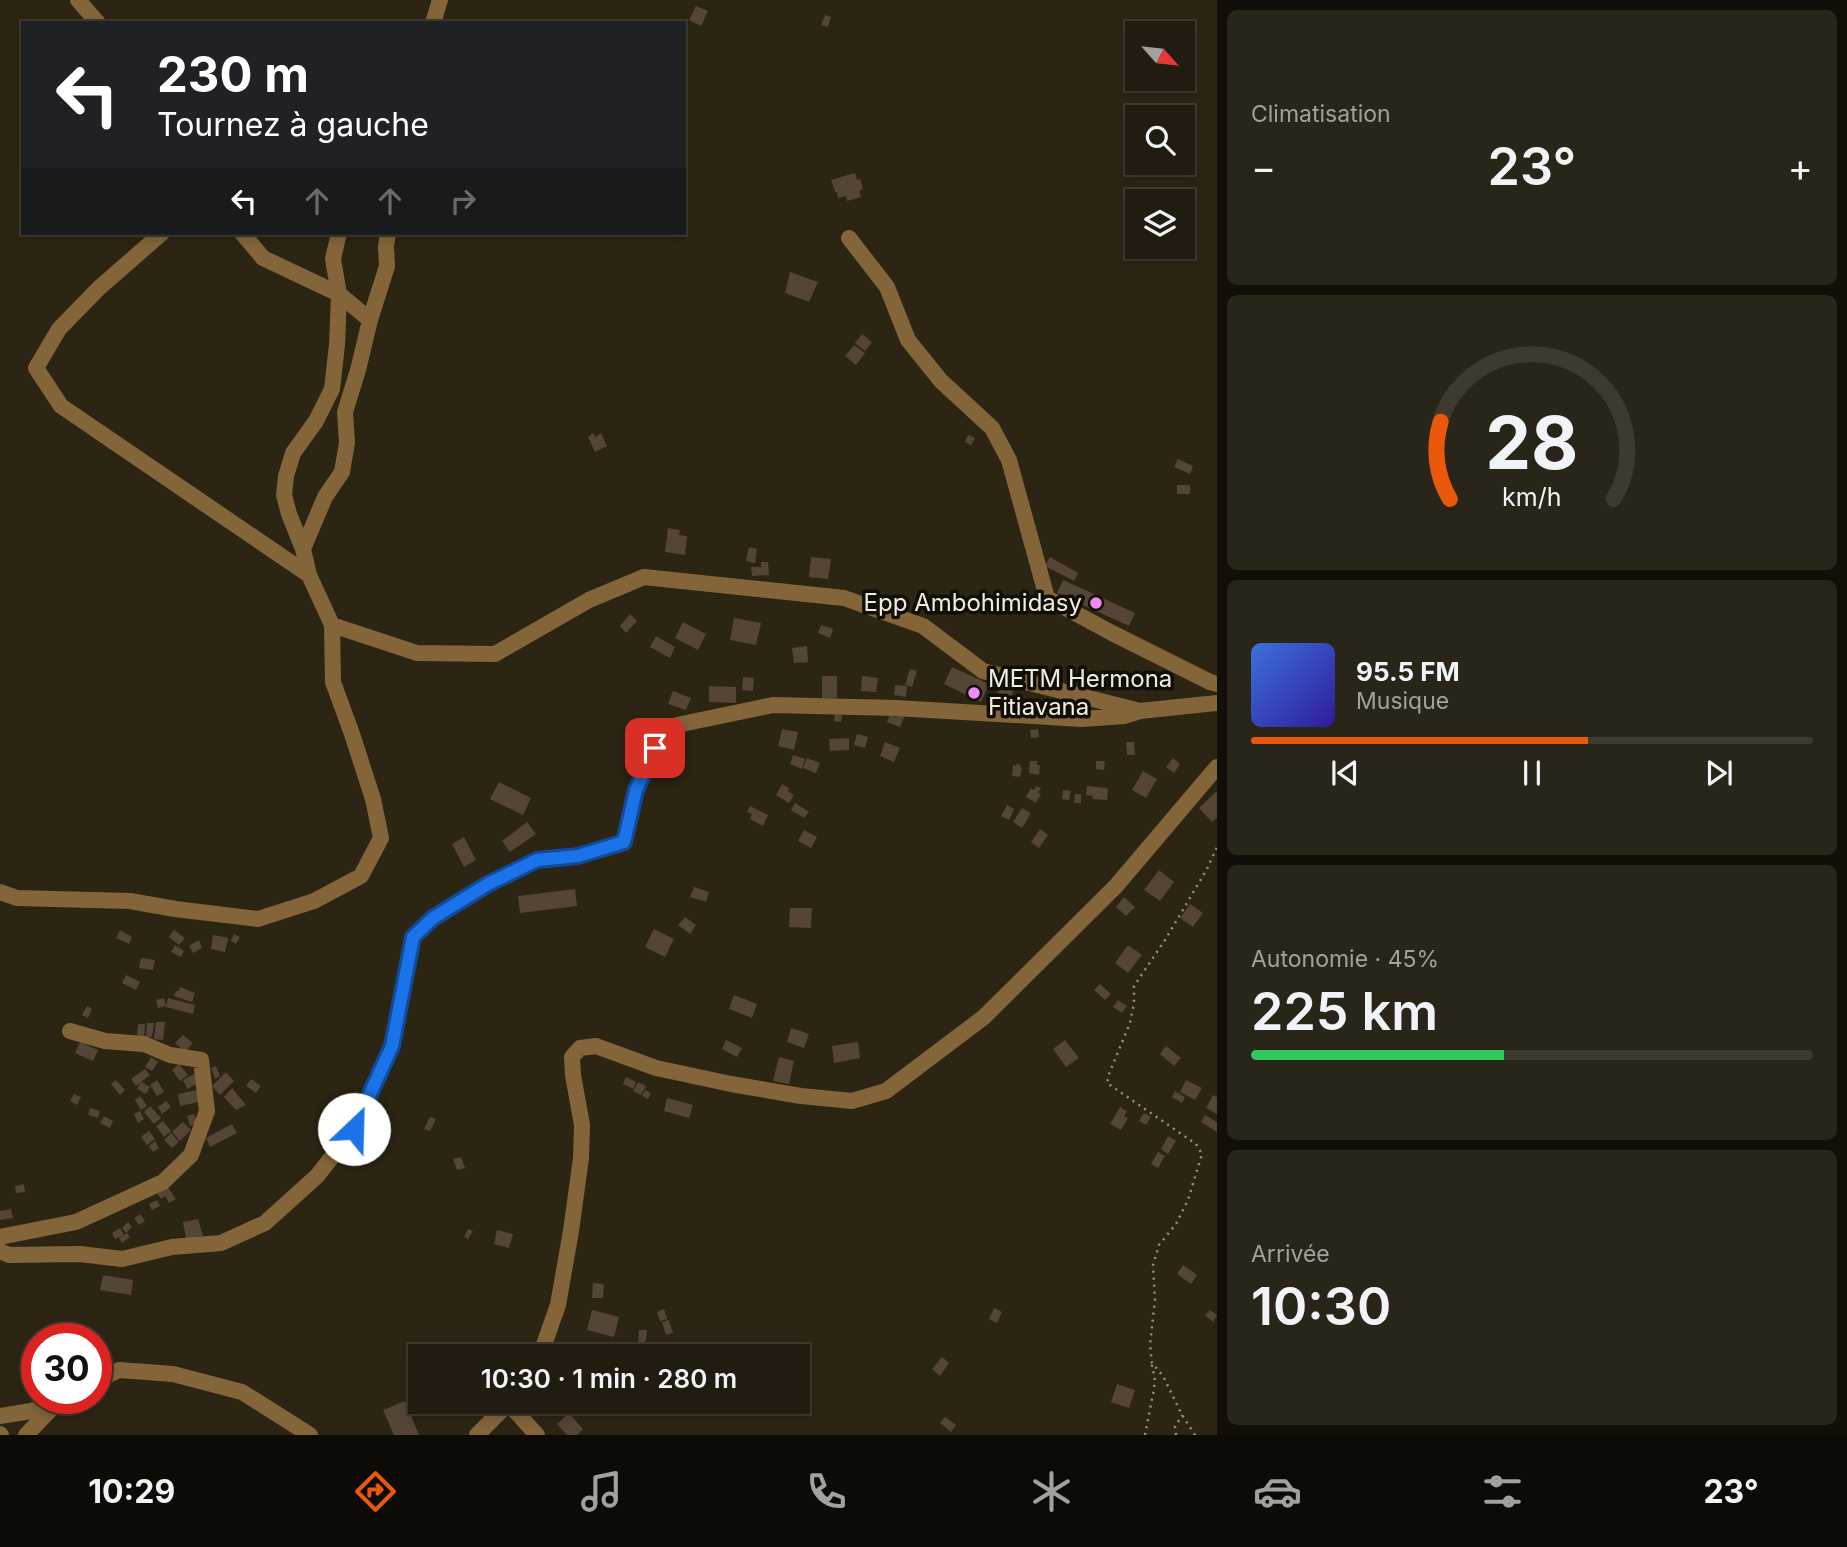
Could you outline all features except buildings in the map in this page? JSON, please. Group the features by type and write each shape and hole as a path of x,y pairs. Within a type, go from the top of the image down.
{"street":[{"path":"78,0 95,21"},
{"path":"434,21 440,0"},
{"path":"160,235 99,288 59,329 36,369 61,406 309,575"},
{"path":"244,235 263,258 338,294 370,320"},
{"path":"0,892 17,898 130,901 258,919 314,901 361,876 381,838 373,799 333,682 332,625 309,575 284,495 293,453 316,421 332,389 337,345 338,294 333,259 339,235"},
{"path":"303,549 325,497 342,472 347,443 345,412 387,266 387,235"},
{"path":"849,238 887,287 908,340 941,380 992,428 1009,460 1047,598 1217,684"},
{"path":"332,625 417,653 495,654 589,600 644,577 844,598 923,626 983,671 1140,711"},
{"path":"0,1251 9,1255 80,1255 122,1259 172,1247 221,1243 265,1223 317,1176 354,1129 392,1046 413,937 433,918 488,884 537,860 578,856 624,842 636,790 650,758 655,748 677,725 773,705 896,708 1082,719 1217,703"},
{"path":"544,1344 558,1305 576,1194 582,1125 572,1057 580,1048 596,1046 656,1068 801,1096 852,1101 887,1091 984,1017 1115,886 1217,768"},
{"path":"0,1237 76,1222 163,1182 191,1155 207,1111 201,1060 170,1055 144,1044 104,1041 70,1031"},
{"path":"112,1373 119,1370 173,1374 242,1392 310,1435"},
{"path":"0,1416 21,1413"},
{"path":"26,1435 48,1414"},
{"path":"477,1435 499,1414"},
{"path":"519,1414 537,1435"}],"path":[{"path":"1146,1435 1154,1389 1150,1345 1155,1300 1153,1265 1159,1245 1176,1223 1188,1200 1202,1154 1196,1144 1107,1083 1130,1023 1134,986 1165,940 1217,847"},
{"path":"1152,1363 1163,1376 1195,1435"},
{"path":"1176,1435 1175,1427 1182,1415"}],"place":[{"name":"Epp Ambohimidasy","path":"1096,603"},
{"name":"METM Hermona Fitiavana","path":"974,693"}],"route":[{"path":"354,1129 392,1046 413,937 433,918 488,884 537,860 578,856 624,842 636,790 655,748"}]}
